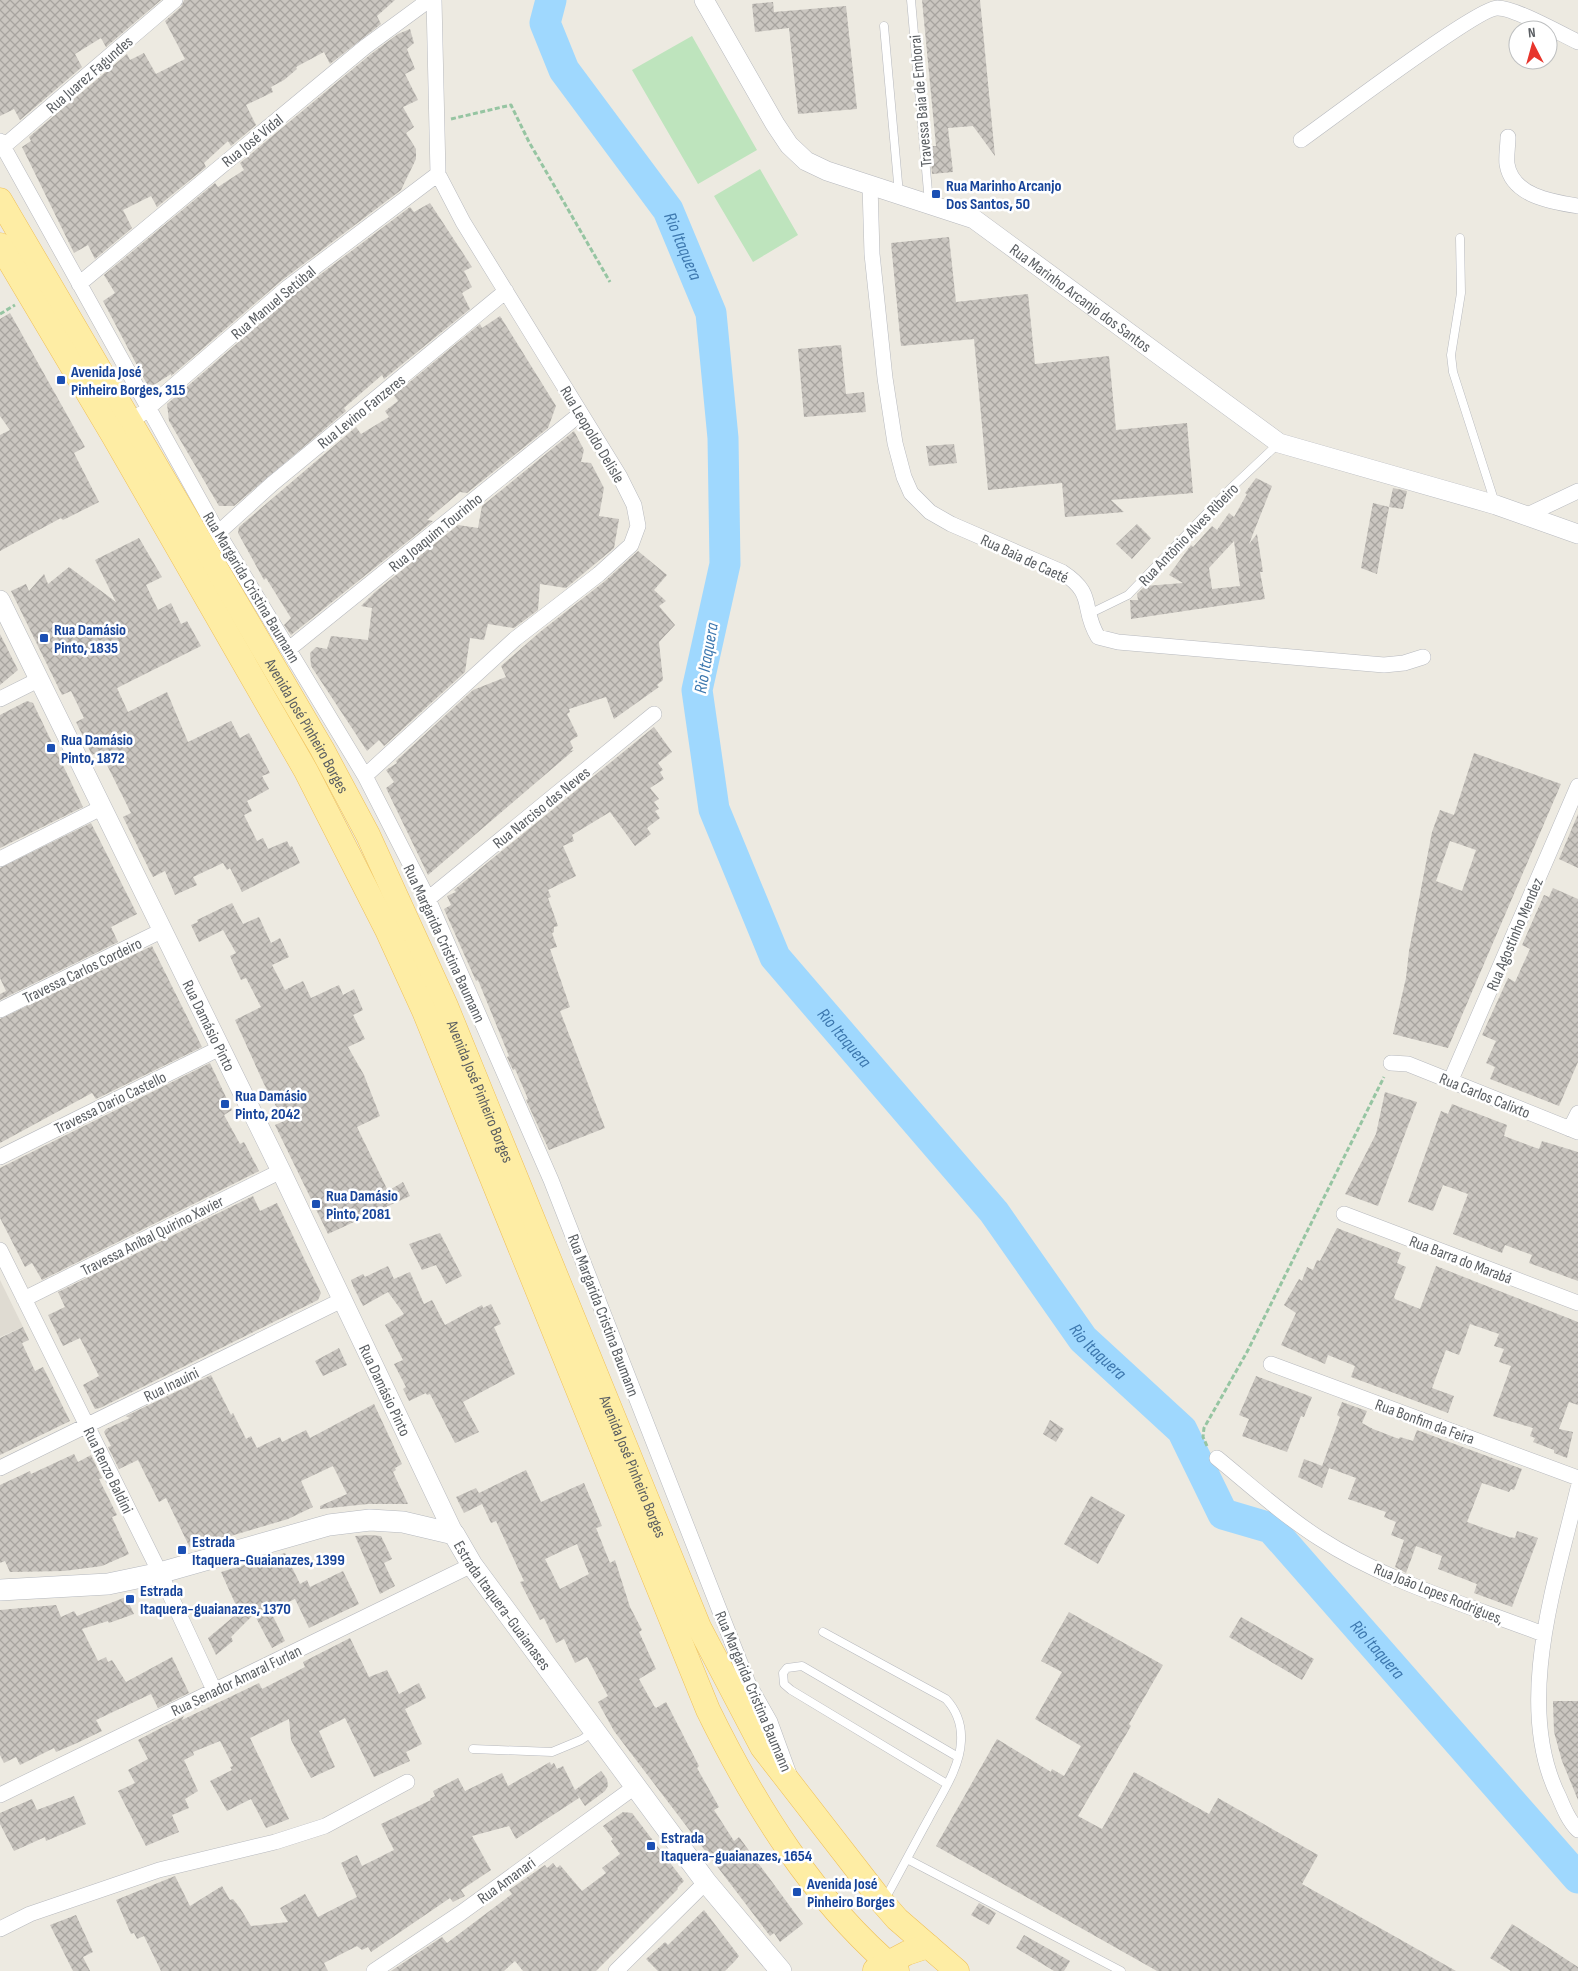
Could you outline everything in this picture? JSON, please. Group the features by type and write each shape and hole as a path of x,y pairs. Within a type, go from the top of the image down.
{"main road":[{"name":"Avenida José Pinheiro Borges","path":"0,200 322,749 376,853 446,1006 699,1627 762,1747 794,1791 883,1903 957,1971"},
{"name":"Avenida José Pinheiro Borges","path":"0,245 130,422 387,930 424,1011 708,1710 735,1764 812,1883 885,1968"},
{"name":"Estrada Itaquera-Guaianases","path":"0,1590 108,1584 160,1573 337,1524 370,1520 403,1522 454,1534 472,1565 706,1882 781,1971"},
{"path":"885,1968 928,1946"}],"street":[{"name":"Rua Juarez Fagundes","path":"2,144 175,0"},
{"name":"Rua José Vidal","path":"79,284 357,53 429,0"},
{"name":"Rua Leopoldo Delisle","path":"365,776 515,639 599,574 631,545 638,526 634,505 620,478 463,222 438,174 434,0"},
{"name":"Rua Marinho Arcanjo dos Santos","path":"704,0 774,124 789,145 806,161 827,171 899,196 929,203 974,219 1279,443 1496,505 1578,534"},
{"path":"1301,140 1444,38 1492,8 1508,10 1578,42"},
{"path":"1508,137 1507,164 1511,178 1524,191 1553,202 1578,206"},
{"name":"Rua Margarida Cristina Baumann","path":"2,144 79,284 130,422 218,533 365,776 428,899 551,1180 748,1682 770,1722 783,1753 794,1791"},
{"name":"Rua Manuel Setúbal","path":"130,422 287,288 438,174"},
{"name":"Rua Baia de Caeté","path":"870,185 872,254 885,378 895,443 904,478 911,494 930,512 951,524 1062,572 1078,582 1085,594 1090,624 1098,637 1118,642 1384,665 1404,663 1422,657"},
{"name":"Rua Levino Fanzeres","path":"218,533 272,484 506,291"},
{"name":"Rua Joaquim Tourinho","path":"289,650 580,414"},
{"path":"1525,516 1578,490"},
{"name":"Rua Damásio Pinto","path":"0,600 281,1171 454,1534"},
{"path":"0,699 40,679"},
{"name":"Rua Narciso das Neves","path":"428,899 654,714"},
{"name":"Rua Agostinho Mendez","path":"1450,1082 1578,786"},
{"path":"0,859 102,808"},
{"name":"Travessa Carlos Cordeiro","path":"0,1010 163,930"},
{"name":"Travessa Dario Castello","path":"0,1157 220,1048"},
{"name":"Rua Carlos Calixto","path":"1392,1064 1408,1064 1574,1131"},
{"path":"1574,1131 1578,1113"},
{"name":"Travessa Aníbal Quirino Xavier","path":"24,1299 281,1171"},
{"name":"Rua Barra do Marabá","path":"1344,1214 1578,1303"},
{"name":"Rua Renzo Baldini","path":"0,1250 160,1573 214,1690"},
{"name":"Rua Inauini","path":"0,1468 342,1300"},
{"name":"Rua Bonfim da Feira","path":"1271,1364 1578,1478"},
{"name":"Rua João Lopes Rodrigues,","path":"1217,1458 1274,1505 1319,1538 1384,1574 1543,1634"},
{"path":"1578,1488 1543,1634 1538,1722 1544,1757 1555,1790 1572,1824 1578,1830"},
{"name":"Rua Senador Amaral Furlan","path":"0,1795 472,1565"},
{"path":"0,1928 30,1914 159,1870 276,1842 325,1826 408,1782"},
{"name":"Rua Amanari","path":"374,1971 461,1913 636,1786"},
{"path":"616,1971 706,1882"}],"lane":[{"name":"Travessa Baia de Emborai","path":"911,0 929,203"},
{"path":"884,26 899,196"},
{"path":"1460,238 1461,293 1451,355 1453,372 1496,505"},
{"name":"Rua Antônio Alves Ribeiro","path":"1089,614 1128,595 1230,489 1279,443"},
{"path":"822,1632 946,1699 954,1708 958,1717 961,1742 958,1757 947,1784 883,1903"},
{"path":"947,1784 791,1690 784,1684 783,1674 787,1668 802,1666 958,1757"},
{"path":"473,1749 552,1752 581,1740 595,1730"},
{"path":"907,1858 1121,1971"}],"path":[{"path":"436,123 511,105 529,142 610,282"},
{"path":"1217,1458 1206,1444 1203,1437 1204,1428 1247,1352 1392,1064"}],"shaded area":[{"path":"0,1280 23,1327 0,1337"}],"green space":[{"path":"692,36 757,150 698,184 632,70"},
{"path":"760,169 798,235 753,262 714,196"}],"building":[{"path":"0,0 161,0 106,47 101,38 75,54 82,67 20,120 14,109 0,116"},
{"path":"184,0 395,0 377,16 381,24 330,64 324,52 296,67 297,69 284,80 271,87 273,92 246,105 256,125 231,146 228,141 204,163 206,167 157,207 151,196 123,210 132,228 95,259 88,245 74,253 22,147 31,141 29,137 127,54 130,60 144,53 156,74 185,59 165,21 181,7"},
{"path":"922,0 980,0 995,156 973,126 948,128 953,172 932,174 930,146 936,146"},
{"path":"773,2 774,12 846,6 857,109 798,114 789,28 755,32 752,4"},
{"path":"410,29 414,43 407,49 415,69 405,74 418,100 403,107 414,127 406,133 416,149 416,159 401,190 281,281 171,376 171,374 149,388 103,301 115,293 104,275 215,183 218,187 244,170 240,163 371,54 398,34"},
{"path":"430,203 472,267 464,271 472,287 462,293 470,309 384,379 382,375 344,408 346,411 234,506 219,506 169,421 167,404 293,295 410,207 414,212"},
{"path":"949,237 956,302 1028,294 1035,364 1109,356 1116,430 1187,423 1193,493 1111,500 1124,512 1065,517 1062,483 988,490 974,339 901,346 891,243"},
{"path":"10,313 85,447 74,453 99,502 63,520 61,518 0,551 0,435 10,430 0,416 0,319"},
{"path":"500,316 556,406 548,428 467,493 460,492 427,520 433,521 291,635 284,625 291,618 266,578 264,580 238,533 239,527 356,427 361,434 389,417 385,411 398,401 394,395 480,324 482,328"},
{"path":"841,345 846,394 864,392 866,412 804,417 798,349"},
{"path":"574,431 584,450 581,462 591,463 604,488 599,516 619,519 614,548 566,588 540,584 538,610 514,628 488,624 484,640 470,638 465,672 384,746 379,740 367,751 311,666 310,653 316,647 327,649 331,636 368,640 372,608 361,606 375,592 458,525 478,528 482,506"},
{"path":"954,444 957,463 929,466 926,446"},
{"path":"1256,478 1272,486 1249,544 1257,534 1263,572 1260,572 1265,599 1131,619 1130,600 1138,600 1137,594 1145,586 1183,583 1169,575 1191,545 1193,547 1212,526 1217,530 1229,513 1234,517 1247,494 1245,493","holes":["1234,541 1240,586 1212,589 1209,568"]},
{"path":"1393,488 1407,491 1403,509 1389,507"},
{"path":"1373,503 1389,507 1377,574 1361,568"},
{"path":"1137,524 1151,538 1132,559 1116,544"},
{"path":"139,538 162,577 146,585 158,610 171,603 181,624 187,621 201,646 117,688 128,712 167,692 188,742 231,721 240,738 249,733 270,773 262,776 269,789 247,801 252,811 244,815 257,841 263,838 268,849 287,841 290,847 292,846 300,863 242,892 230,868 227,870 223,863 193,877 197,885 175,895 165,871 153,877 123,817 131,813 100,751 92,755 76,722 84,718 71,691 62,695 11,591 26,584 29,591 44,574 48,584 69,567 116,602 95,560"},
{"path":"638,551 667,575 654,590 666,601 659,606 675,625 659,642 663,680 657,685 659,687 614,719 606,697 569,709 570,712 567,714 578,736 570,741 573,748 570,751 574,750 428,875 386,788 394,782 386,770 397,763 396,761 473,690 506,677 501,666 540,632 605,581"},
{"path":"0,634 18,670 0,685"},
{"path":"27,701 33,703 83,807 0,848 0,715"},
{"path":"654,727 672,752 658,763 663,770 660,772 664,779 650,788 659,799 654,802 659,809 655,811 660,818 647,828 651,834 635,846 610,812 572,835 574,841 563,846 576,876 548,890 551,897 548,898 558,926 554,927 554,932 552,933 557,947 550,949 570,1007 560,1011 605,1128 549,1150 526,1100 528,1099 515,1069 513,1070 507,1057 509,1056 478,980 476,981 444,909 451,905 447,896 456,892 454,890"},
{"path":"1474,753 1561,784 1448,1048 1393,1034 1406,978 1409,951 1432,832 1440,810 1454,815","holes":["1450,841 1476,850 1462,891 1436,881"]},
{"path":"1578,814 1578,868 1559,859"},
{"path":"91,823 137,914 111,927 118,942 0,1000 0,994 6,991 0,978 0,868"},
{"path":"1553,888 1578,899 1578,1062 1559,1106 1490,1079 1495,1067 1486,1063 1496,1041 1482,1035 1508,978 1515,982 1530,949 1522,945 1544,895 1549,897"},
{"path":"232,903 243,924 259,917 271,943 280,938 289,957 272,965 285,990 303,981 311,998 339,985 343,995 354,989 363,1010 353,1015 365,1039 348,1047 364,1075 380,1116 357,1127 388,1191 403,1182 410,1196 328,1234 275,1125 284,1121 264,1084 235,1020 261,1007 246,978 241,980 230,956 236,953 223,930 199,942 191,925 198,922 197,920"},
{"path":"152,946 202,1047 96,1099 92,1093 0,1143 0,1019"},
{"path":"210,1063 232,1110 224,1115 240,1144 244,1142 259,1171 42,1280 32,1263 25,1267 0,1218 0,1168"},
{"path":"1385,1092 1417,1102 1378,1206 1345,1194 1376,1134"},
{"path":"1452,1104 1507,1125 1504,1136 1539,1149 1542,1141 1578,1152 1578,1281 1529,1263 1532,1255 1505,1245 1502,1253 1453,1234 1468,1194 1443,1185 1433,1211 1408,1202 1441,1111 1448,1114"},
{"path":"253,1196 260,1211 277,1203 321,1293 318,1300 95,1409 83,1385 99,1376 80,1338 63,1346 48,1315 65,1307 58,1292"},
{"path":"1337,1228 1401,1253 1397,1263 1406,1267 1394,1297 1420,1309 1436,1266 1578,1322 1578,1405 1569,1402 1559,1429 1573,1432 1567,1458 1554,1453 1554,1450 1533,1442 1535,1438 1530,1436 1533,1428 1493,1416 1511,1366 1499,1362 1504,1349 1494,1346 1499,1334 1470,1324 1459,1355 1446,1350 1432,1388 1454,1396 1448,1413 1351,1377 1355,1366 1328,1355 1325,1364 1281,1345 1296,1313 1284,1305 1299,1279 1302,1281 1307,1267 1313,1270 1317,1260 1320,1261"},
{"path":"440,1233 462,1276 446,1284 436,1265 422,1270 409,1244"},
{"path":"388,1266 394,1279 410,1272 424,1304 432,1300 445,1325 482,1305 483,1308 491,1304 501,1324 494,1327 515,1374 463,1402 479,1432 455,1443 430,1394 427,1395 426,1393 409,1401 403,1389 406,1387 394,1364 403,1360 385,1325 404,1314 388,1292 363,1306 351,1280 363,1274 365,1277"},
{"path":"23,1327 29,1340 22,1343 35,1371 43,1367 70,1421 0,1455 0,1338"},
{"path":"339,1348 347,1365 323,1376 315,1361"},
{"path":"211,1375 231,1415 233,1413 246,1439 251,1436 257,1448 280,1437 282,1442 306,1430 310,1438 374,1404 402,1464 395,1468 396,1470 393,1472 408,1504 368,1504 320,1509 320,1506 347,1494 333,1466 301,1481 313,1507 288,1519 190,1548 166,1498 159,1502 138,1460 119,1469 108,1447 111,1446 104,1432 106,1429 130,1418 126,1416"},
{"path":"1256,1376 1312,1397 1304,1417 1301,1416 1287,1452 1242,1436 1249,1419 1239,1415"},
{"path":"1342,1402 1367,1411 1362,1423 1399,1439 1400,1437 1413,1441 1417,1430 1522,1469 1514,1490 1511,1489 1509,1492 1482,1483 1467,1522 1509,1537 1515,1538 1517,1531 1538,1538 1512,1607 1474,1593 1477,1584 1438,1569 1442,1556 1416,1546 1406,1573 1395,1567 1404,1540 1391,1535 1396,1522 1384,1517 1386,1512 1348,1499 1356,1478 1329,1468 1322,1488 1298,1477 1304,1459 1322,1466 1340,1417 1337,1415"},
{"path":"1050,1420 1064,1429 1056,1442 1043,1434"},
{"path":"74,1454 78,1462 91,1455 102,1478 99,1479 117,1515 112,1517 129,1554 102,1566 64,1571 10,1572 5,1561 0,1563 0,1485 30,1471 31,1474"},
{"path":"526,1470 541,1502 584,1483 602,1526 596,1528 610,1563 615,1560 630,1607 642,1630 639,1632 656,1669 639,1679 656,1708 666,1702 699,1766 697,1768 719,1807 714,1810 734,1841 739,1837 803,1924 780,1942 774,1933 770,1936 614,1731 598,1702 608,1696 587,1657 575,1663 564,1639 556,1643 544,1618 540,1620 520,1582 524,1581 496,1521 491,1523 482,1504 464,1513 456,1497 476,1488 479,1493","holes":["577,1544 589,1574 560,1589 545,1559"]},
{"path":"1091,1496 1125,1515 1098,1564 1064,1544"},
{"path":"355,1536 381,1536 392,1559 384,1563 395,1586 380,1594"},
{"path":"285,1553 300,1584 307,1580 310,1587 343,1571 359,1604 309,1628 295,1599 270,1610 285,1641 272,1648 254,1614 231,1637 233,1641 216,1655 208,1638 239,1612 221,1572"},
{"path":"126,1597 134,1614 109,1623 108,1621 82,1629 98,1661 106,1657 108,1662 112,1660 126,1682 172,1657 189,1693 158,1708 151,1694 96,1720 102,1731 77,1743 56,1752 54,1748 20,1765 16,1757 4,1763 0,1755 0,1610 56,1605 61,1617 74,1611 77,1616"},
{"path":"1069,1612 1163,1665 1129,1724 1131,1726 1078,1816 1102,1829 1134,1772 1209,1814 1218,1798 1318,1855 1302,1884 1456,1971 1157,1971 936,1846 997,1739 1051,1772 1052,1769 1064,1776 1081,1746 1035,1719 1062,1672 1041,1661"},
{"path":"1241,1617 1314,1659 1302,1680 1229,1637"},
{"path":"350,1638 369,1677 387,1670 399,1694 419,1683 426,1698 405,1709 422,1744 406,1752 410,1761 374,1777 345,1718 319,1731 335,1767 311,1778 291,1740 289,1719 250,1738 289,1819 266,1828 251,1799 227,1811 210,1781 232,1770 230,1767 233,1766 220,1741 193,1752 194,1755 184,1760 198,1791 185,1799 189,1808 172,1815 179,1832 146,1846 118,1791 135,1783 128,1770 148,1759 138,1740 184,1716 182,1720 259,1683 262,1689 305,1667 303,1662"},
{"path":"1553,1701 1578,1701 1578,1800 1562,1761 1554,1732"},
{"path":"550,1762 551,1765 554,1763 557,1769 563,1766 575,1790 601,1771 607,1779 608,1786 605,1791 585,1806 577,1794 579,1798 516,1839 509,1826 472,1836 491,1870 461,1890 465,1896 453,1902 450,1898 371,1952 368,1947 362,1950 357,1946 324,1963 328,1971 161,1971 144,1936 137,1939 134,1933 131,1934 116,1900 175,1876 190,1906 222,1886 230,1900 233,1899 251,1926 288,1922 280,1908 305,1894 318,1917 357,1897 341,1863 357,1855 362,1866 394,1850 381,1824 431,1800 435,1796 433,1791 458,1778 465,1791 502,1773 508,1786"},
{"path":"74,1796 86,1824 46,1841 45,1837 14,1851 0,1824 0,1813 32,1799 37,1810"},
{"path":"623,1812 632,1813 684,1881 596,1971 523,1971 515,1961 504,1971 391,1971 442,1937 447,1943 512,1894 509,1890 545,1865 547,1868 553,1863 557,1868 560,1865 582,1891 606,1873 602,1868 620,1854 611,1841 613,1839 603,1826"},
{"path":"979,1903 996,1913 989,1925 971,1915"},
{"path":"704,1910 739,1956 725,1971 658,1971 646,1959 665,1942 668,1945"},
{"path":"76,1915 93,1952 83,1957 90,1971 73,1971 50,1925"},
{"path":"1512,1924 1578,1967 1578,1971 1511,1971 1490,1958"},
{"path":"1024,1935 1070,1961 1064,1971 1054,1971 1016,1948"}],"waterway":[{"name":"Rio Itaquera","path":"551,0 545,23 564,70 668,210 711,313 723,438 725,564 697,690 714,809 775,957 994,1212 1083,1339 1182,1430 1223,1514 1271,1528 1578,1878"}],"place":[{"name":"Rua Marinho Arcanjo Dos Santos, 50","path":"936,194"},
{"name":"Avenida José Pinheiro Borges, 315","path":"61,380"},
{"name":"Rua Damásio Pinto, 1835","path":"44,638"},
{"name":"Rua Damásio Pinto, 1872","path":"51,748"},
{"name":"Rua Damásio Pinto, 2042","path":"225,1104"},
{"name":"Rua Damásio Pinto, 2081","path":"316,1204"},
{"name":"Estrada Itaquera-Guaianazes, 1399","path":"182,1550"},
{"name":"Estrada Itaquera-guaianazes, 1370","path":"130,1599"},
{"name":"Estrada Itaquera-guaianazes, 1654","path":"651,1846"},
{"name":"Avenida José Pinheiro Borges","path":"797,1892"}]}
